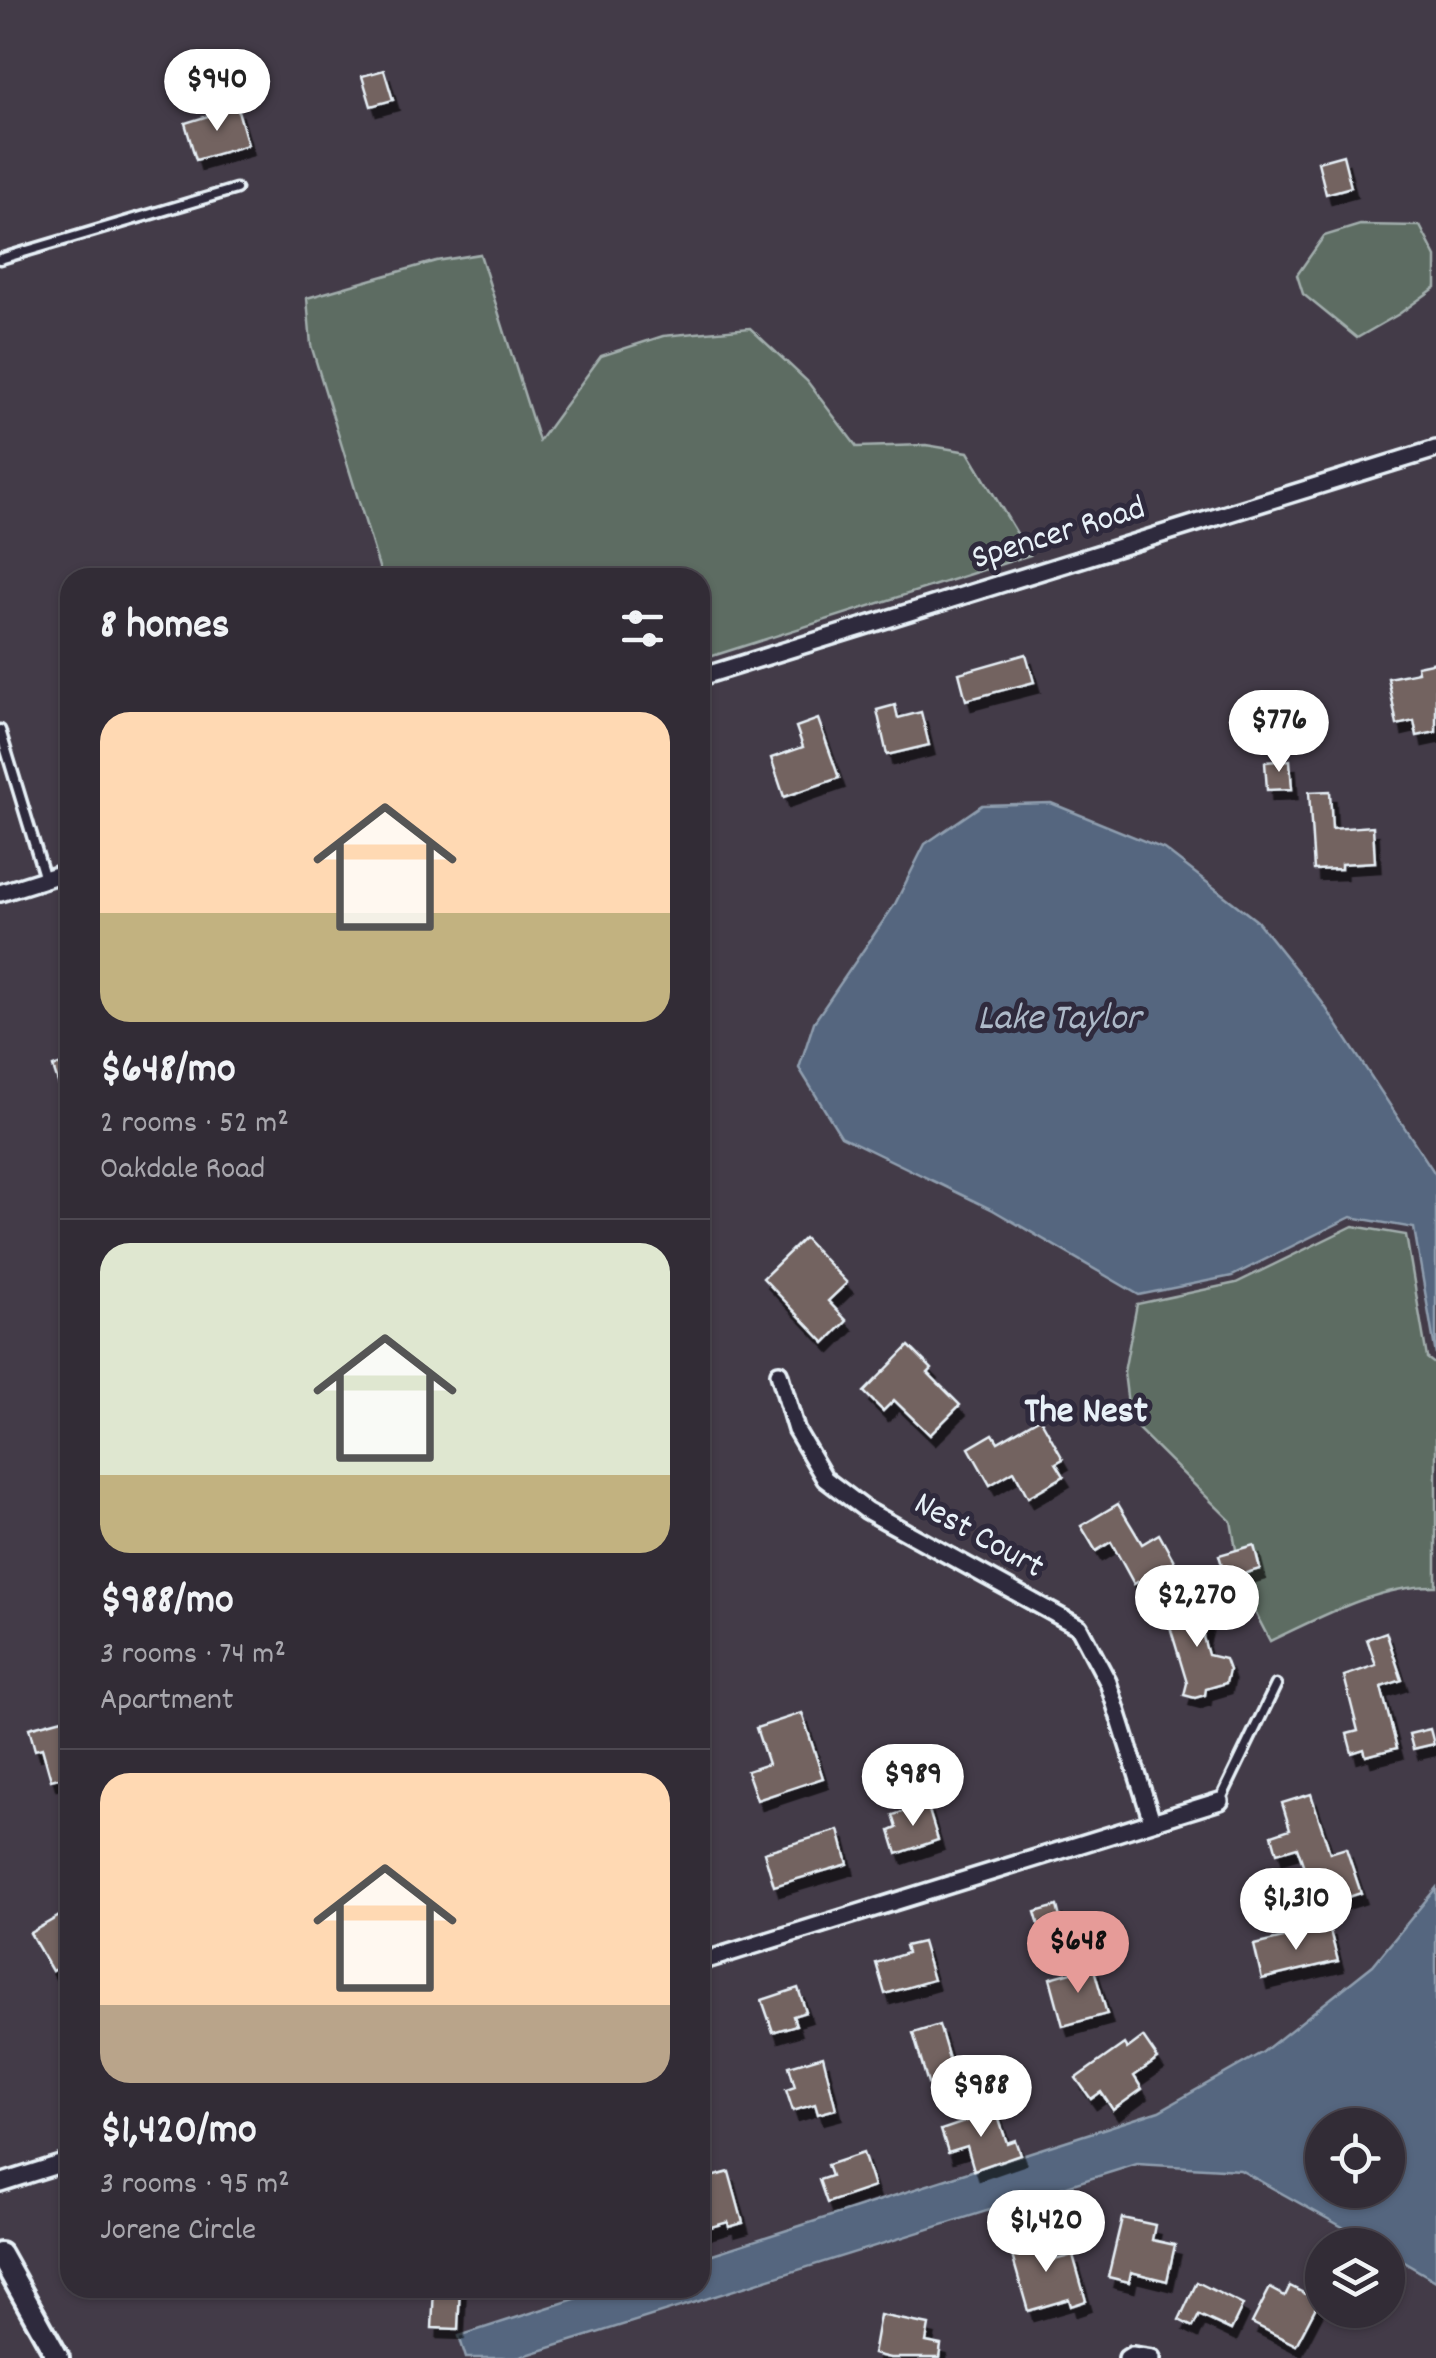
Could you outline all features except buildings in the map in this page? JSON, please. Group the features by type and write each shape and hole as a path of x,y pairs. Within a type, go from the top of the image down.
{"main road":[{"path":"0,2254 58,2358"}],"street":[{"name":"Spencer Road","path":"710,674 1436,449"},
{"path":"0,893 60,874"},
{"name":"Nest Court","path":"779,1373 796,1430 824,1479 866,1510 1079,1627 1108,1682 1152,1820"},
{"path":"710,1959 1220,1801"},
{"path":"0,2184 60,2164"},
{"path":"1126,2358 1152,2358"}],"lane":[{"path":"0,260 236,188"},
{"path":"0,730 45,879"},
{"path":"1220,1801 1276,1684"}],"green space":[{"path":"1360,225 1420,226 1436,257 1436,287 1357,338 1303,294 1297,275 1324,236"},
{"path":"480,254 539,441 601,356 663,336 750,328 807,381 857,447 926,445 968,452 1030,555 710,657 710,568 379,568 311,345 307,298 436,261"},
{"path":"1353,1226 1406,1235 1427,1358 1436,1365 1436,1586 1371,1597 1270,1641 1243,1589 1231,1521 1130,1421 1124,1372 1137,1304 1236,1283"}],"water":[{"name":"Lake Taylor","path":"1051,803 1164,849 1257,921 1322,1002 1436,1175 1436,1355 1414,1228 1351,1217 1232,1276 1139,1295 993,1210 841,1136 799,1068 814,1022 895,904 925,844 982,805"},
{"path":"1436,1888 1436,2281 1405,2263 1405,2228 1344,2228 1308,2208 1405,2208 1405,2108 1305,2108 1305,2206 1240,2170 1137,2164 710,2298 710,2255 1159,2111 1263,2052 1373,1965"},
{"path":"578,2298 709,2298 517,2358 466,2358 459,2336"}],"district":[{"name":"The Nest","path":"1086,1413"}]}
